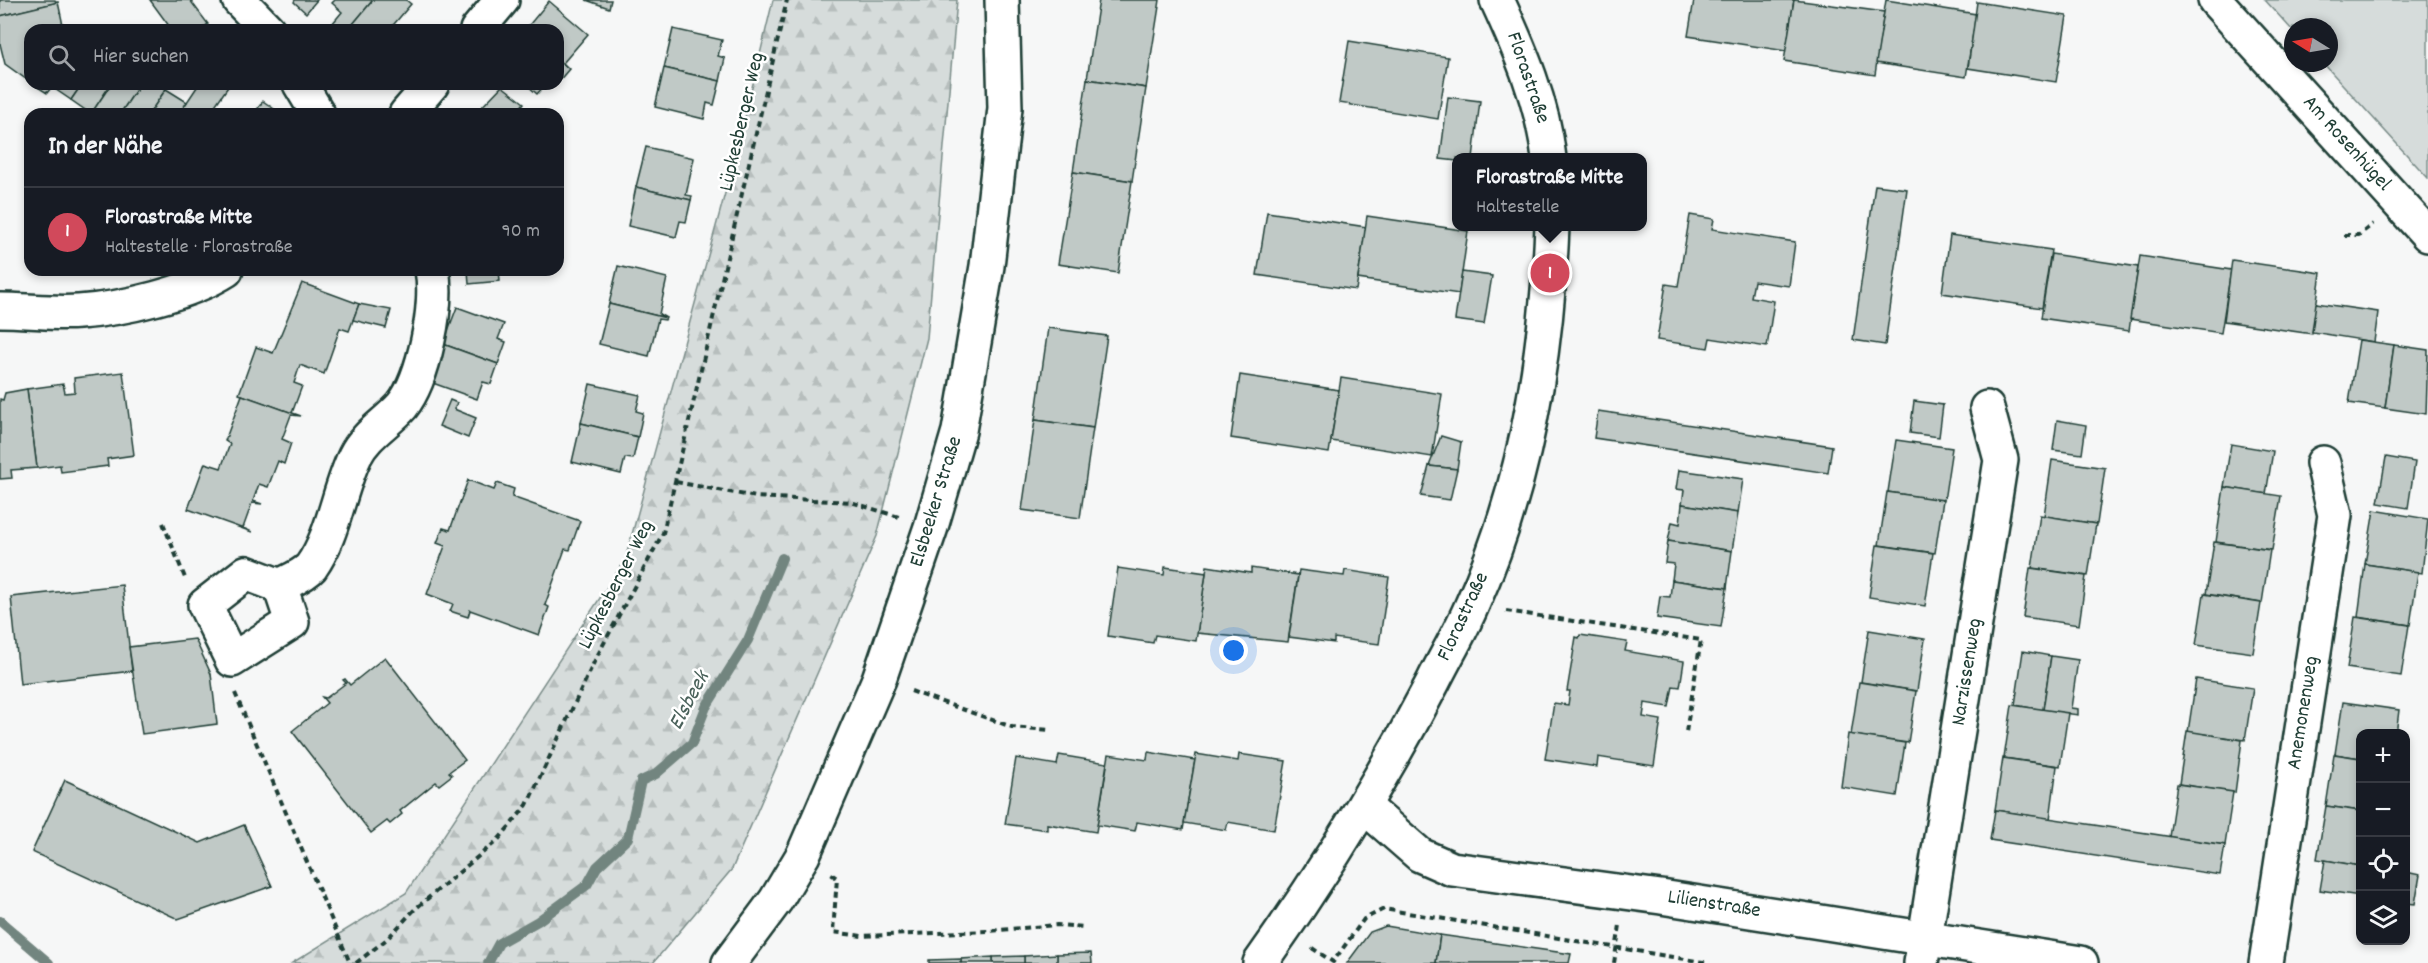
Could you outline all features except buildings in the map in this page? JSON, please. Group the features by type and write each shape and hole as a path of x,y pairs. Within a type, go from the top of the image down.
{"street":[{"path":"239,0 262,24"},
{"path":"482,24 502,0"},
{"name":"Elsbeeker Straße","path":"729,963 776,900 803,855 879,679 931,527 959,431 987,266 1005,108 1002,0"},
{"name":"Florastraße","path":"1497,0 1514,36 1545,124 1548,153"},
{"name":"Am Rosenhügel","path":"2215,0 2428,235"},
{"path":"304,90 314,108"},
{"path":"411,108 427,90"},
{"name":"Florastraße","path":"1260,963 1365,807 1472,606 1509,502 1526,433 1549,285 1552,231"},
{"path":"0,310 80,312 144,300 216,276"},
{"path":"280,586 310,568 325,539 356,455 378,428 402,406 413,386 434,312 432,276"},
{"name":"Narzissenweg","path":"1924,951 2001,460 1987,408"},
{"name":"Anemonenweg","path":"2266,963 2335,514 2323,463"},
{"path":"246,573 280,586 292,621 232,660 205,605 246,573"},
{"name":"Lilienstraße","path":"1365,807 1420,855 1452,869 1924,951 2081,963"}],"path":[{"name":"Lüpkesberger Weg","path":"356,963 387,939 415,909 498,840 527,805 595,660 663,533 787,0"},
{"path":"2344,235 2359,235"},
{"path":"676,482 756,497 852,502 931,527"},
{"path":"163,523 187,584"},
{"path":"1472,606 1701,640 1686,732"},
{"path":"232,660 230,682 350,963"},
{"path":"941,702 1012,727 1050,730"},
{"path":"837,878 833,932 862,936 988,931 1057,925 1085,927"},
{"path":"1284,929 1333,963 1364,919 1384,909 1617,950 1709,963"},
{"path":"1614,963 1620,924"}],"green space":[{"path":"773,0 957,0 927,338 877,536 732,869 653,963 292,963 406,893 625,560 739,142"},
{"path":"2265,0 2428,0 2428,178 2331,72 2338,72 2338,18 2284,18 2284,21"}],"waterway":[{"name":"Elsbeek","path":"488,963 499,943 538,921 587,885 597,867 628,838 641,781 656,774 692,743 706,707 748,640 782,558"},
{"path":"0,921 49,963"}],"place":[{"name":"Florastraße Mitte","path":"1550,273"}]}
